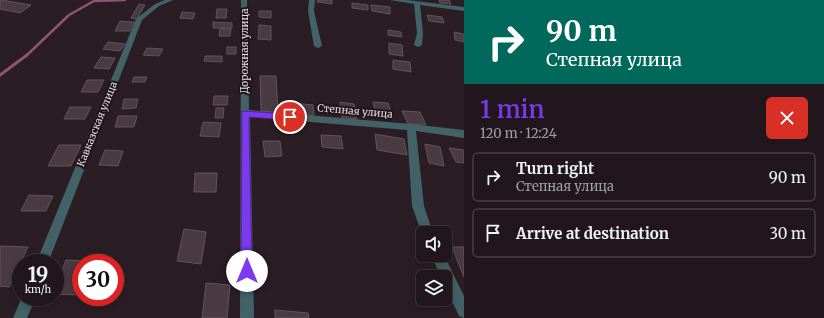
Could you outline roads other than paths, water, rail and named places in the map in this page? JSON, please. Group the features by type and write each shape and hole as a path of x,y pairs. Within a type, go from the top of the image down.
{"street":[{"name":"Кавказская улица","path":"46,254 139,18 157,5 170,0"},
{"name":"Дорожная улица","path":"244,0 247,318"},
{"path":"312,0 311,11 318,46"},
{"path":"393,0 464,9"},
{"path":"414,2 420,34 418,45"},
{"name":"Степная улица","path":"245,113 411,127 464,134"},
{"path":"411,127 418,206 425,226"},
{"path":"440,262 464,311"},
{"path":"20,318 25,306"}],"waterway":[{"path":"26,56 69,15 94,1 125,0"},
{"path":"0,75 27,55"}]}
